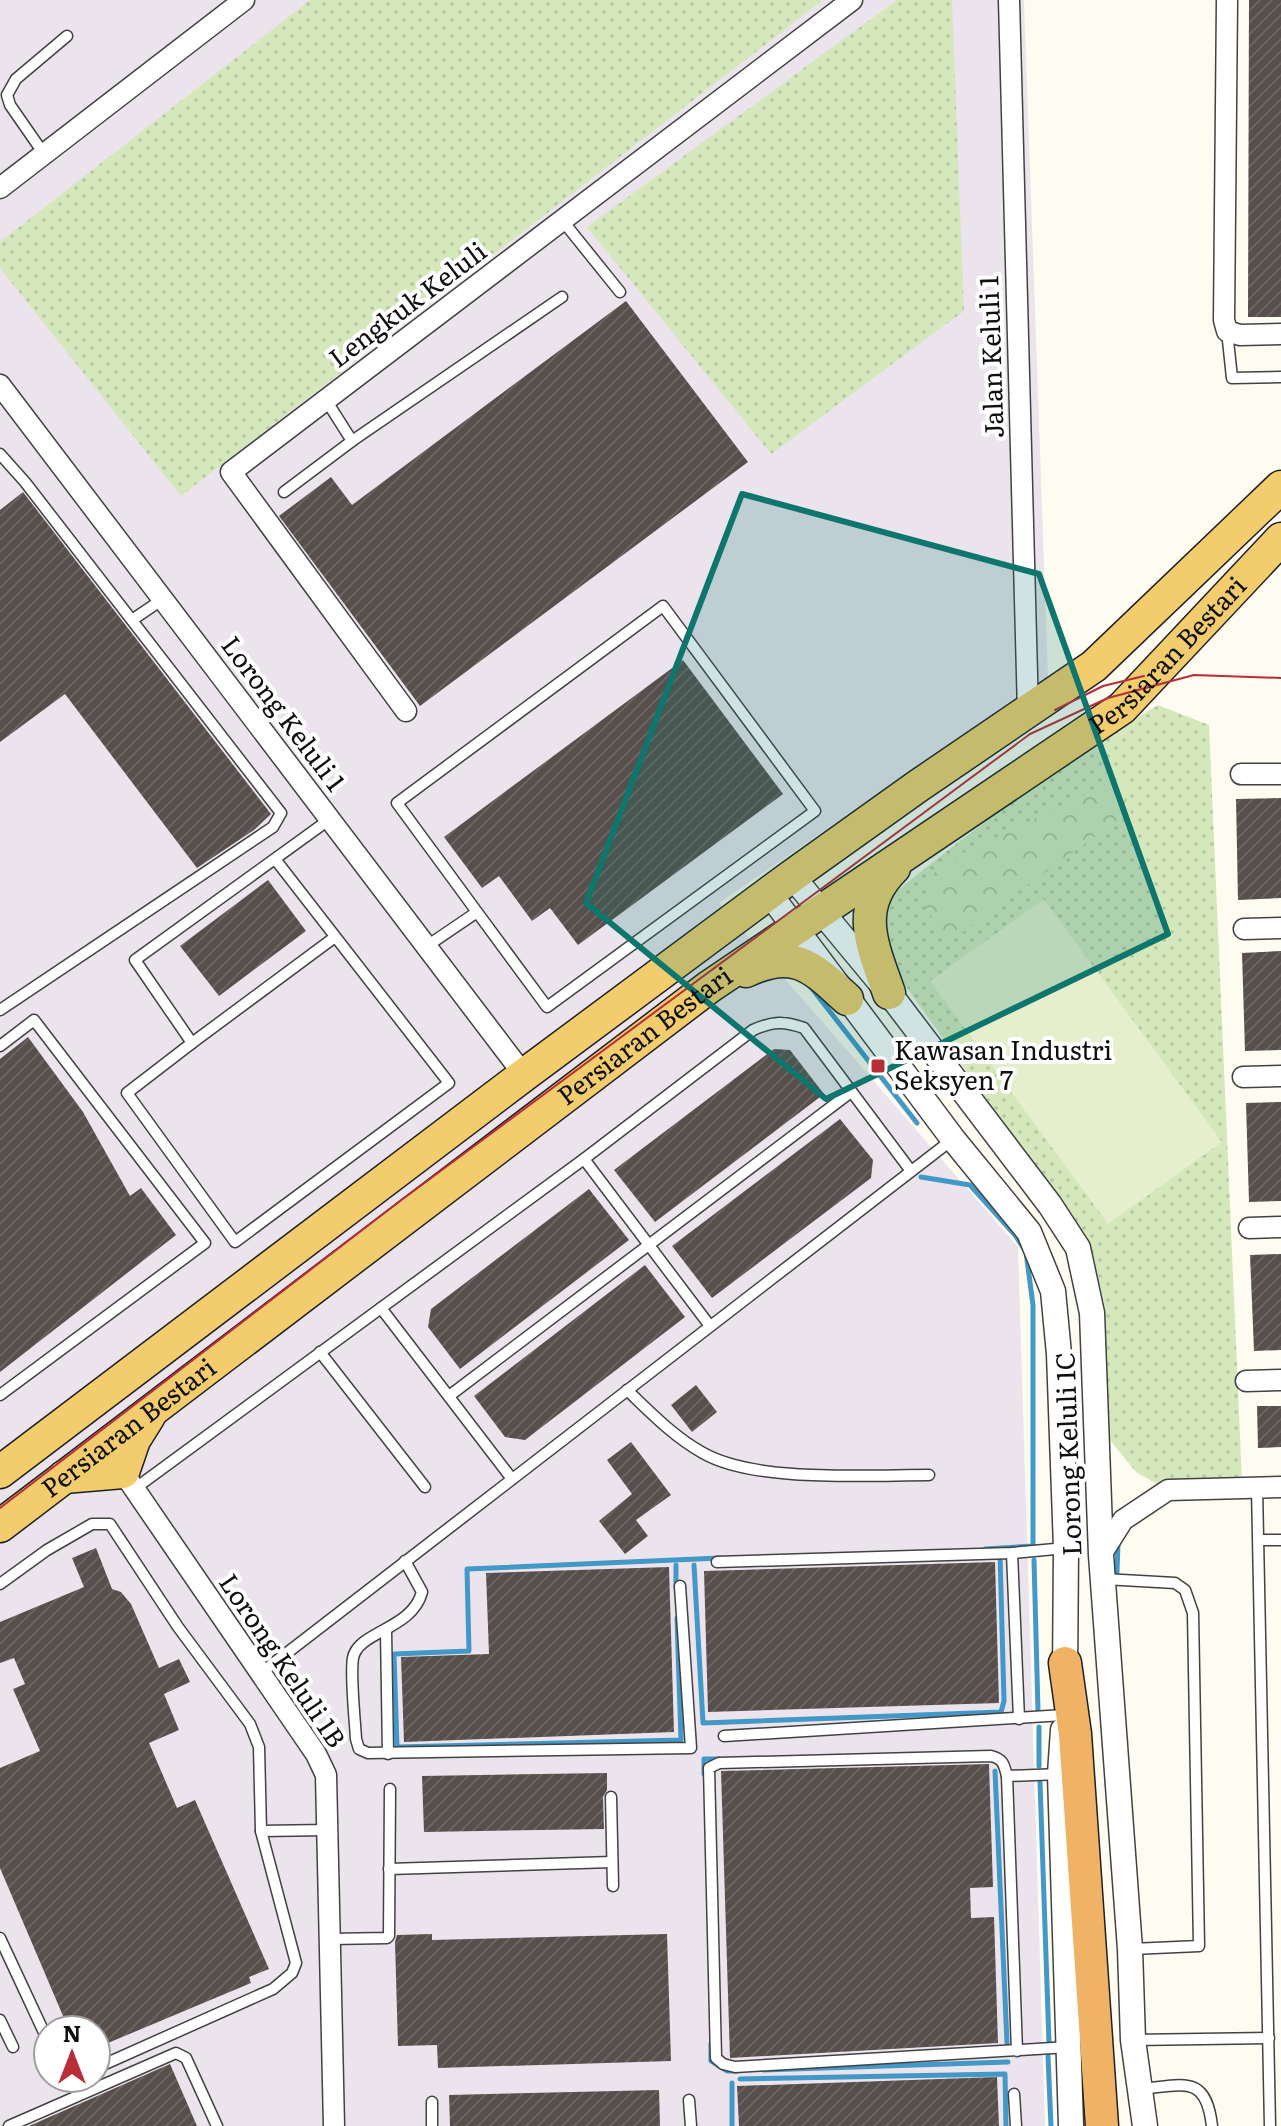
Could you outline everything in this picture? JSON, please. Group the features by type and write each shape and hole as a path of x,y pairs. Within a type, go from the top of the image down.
{"highway":[{"path":"1065,1663 1075,1734 1091,2002 1102,2126"}],"main road":[{"name":"Persiaran Bestari","path":"0,1472 780,885 1094,666 1281,487"},
{"path":"1178,587 1219,564 1281,514"},
{"name":"Persiaran Bestari","path":"0,1526 64,1477 120,1469 154,1408 709,987 1122,708 1281,539"},
{"path":"1236,585 1281,569"},
{"path":"889,993 869,934 871,903 883,879 927,839"},
{"path":"709,987 762,963 792,960 813,968 847,999"}],"street":[{"path":"0,188 244,0"},
{"name":"Lengkuk Keluli","path":"406,711 231,472 852,0"},
{"name":"Jalan Keluli 1","path":"1009,0 1028,712"},
{"path":"1227,0 1224,320 1227,331 1240,335 1281,334"},
{"name":"Lorong Keluli 1","path":"0,385 524,1075"},
{"path":"1241,774 1281,774"},
{"name":"Lorong Keluli 1C","path":"780,885 808,919 889,993 1050,1205 1078,1248 1092,1313 1102,1567 1130,1949 1133,2040 1145,2126"},
{"name":"Lorong Keluli 1C","path":"808,919 847,999 953,1139 1029,1232 1053,1291 1059,1354 1066,1548 1064,1715 1060,1774 1071,2126"},
{"path":"1244,929 1281,928"},
{"path":"1243,1077 1281,1076"},
{"path":"1249,1228 1281,1227"},
{"path":"1246,1381 1281,1380"},
{"name":"Lorong Keluli 1B","path":"120,1469 261,1673 326,1775 334,2126"},
{"path":"1102,1567 1123,1520 1168,1490 1281,1487"}],"lane":[{"path":"44,154 10,105 4,90 67,36"},
{"path":"562,220 620,292"},
{"path":"284,492 352,441 562,297"},
{"path":"1227,331 1232,378 1281,377"},
{"path":"326,400 352,441"},
{"path":"0,454 25,482 281,813 273,827 0,1010"},
{"path":"132,620 163,599"},
{"path":"663,606 815,811 547,1007 477,912 397,803 663,606"},
{"path":"192,1043 135,960 330,819"},
{"path":"275,859 449,1083 235,1242 127,1093 335,937"},
{"path":"427,946 477,912"},
{"path":"0,1046 34,1020 205,1243 0,1395"},
{"path":"120,1469 320,1352 584,1159 753,1030 771,1022 787,1022 804,1028 911,1171"},
{"path":"449,1396 851,1092"},
{"path":"261,1673 953,1139"},
{"path":"584,1159 710,1326"},
{"path":"381,1308 512,1479"},
{"path":"320,1352 425,1487"},
{"path":"627,1390 686,1443 706,1455 746,1467 799,1475 929,1475"},
{"path":"1257,1488 1259,1540 1265,1573 1270,2126"},
{"path":"0,1584 47,1550 92,1524 110,1524 178,1627 250,1724 259,1747 261,1831 296,1963 292,1973 273,1989 112,2061"},
{"path":"1259,1540 1281,1540"},
{"path":"717,1562 1012,1553 1066,1548"},
{"path":"1012,1553 1019,1719"},
{"path":"405,1561 422,1592 419,1604 411,1613 359,1646 353,1658 356,1739 359,1749 368,1753 691,1748 680,1586"},
{"path":"1102,1567 1175,1583 1185,1590 1193,1613 1199,1946 1130,1949"},
{"path":"386,1630 388,1754"},
{"path":"724,1736 1064,1715"},
{"path":"1017,2051 1004,1762 991,1756 719,1763 709,1768 716,2058 723,2064 735,2067 1017,2051 1069,2047"},
{"path":"1007,1776 1060,1774"},
{"path":"331,1939 389,1936 390,1789"},
{"path":"611,1797 613,1886"},
{"path":"261,1831 328,1830"},
{"path":"389,1869 612,1862"},
{"path":"0,1938 35,2014"},
{"path":"1268,2018 1281,2018"},
{"path":"0,2020 7,2041"},
{"path":"1133,2040 1269,2038"},
{"path":"9,2126 176,2053 186,2058 217,2126"},
{"path":"1140,2089 1183,2085 1201,2091 1207,2101 1212,2126"},
{"path":"1014,2094 1016,2126"},
{"path":"689,2100 691,2126"},
{"path":"432,2102 432,2126"},
{"path":"1270,2113 1281,2124"}],"highlighted area":[{"path":"742,494 1039,574 1168,934 826,1099 586,903"}],"shaded area":[{"path":"0,0 1024,0 1048,677 719,903 1018,1247 1045,2126 0,2126"}],"green space":[{"path":"310,0 823,0 181,496 0,268 0,242"},
{"path":"897,0 952,0 964,311 771,454 587,227"},
{"path":"1158,705 1209,725 1242,1482 1159,1485 1136,1472 1109,1439 1104,1302 1090,1249 887,960 882,939 887,899 1019,797"},
{"path":"1128,774 1126,814 949,942 924,905 930,876 961,854"},
{"path":"1044,899 1222,1142 1108,1224 930,981"}],"building":[{"path":"1249,0 1281,0 1281,317 1248,317"},
{"path":"626,301 748,462 420,706 279,516 331,477 352,505"},
{"path":"23,492 271,814 254,830 197,868 65,694 0,742 0,510"},
{"path":"683,660 783,794 578,945 550,908 532,921 499,876 482,888 444,837"},
{"path":"1281,798 1281,898 1238,900 1236,799"},
{"path":"268,880 306,931 219,996 180,946"},
{"path":"1281,951 1281,1050 1245,1051 1242,953"},
{"path":"28,1037 83,1112 130,1196 141,1188 176,1235 0,1372 0,1059"},
{"path":"774,1049 790,1050 824,1094 655,1222 614,1170"},
{"path":"1281,1102 1281,1201 1249,1202 1246,1103"},
{"path":"840,1119 873,1160 871,1178 712,1298 672,1246"},
{"path":"589,1189 629,1240 460,1369 428,1327 431,1309"},
{"path":"1281,1254 1281,1350 1254,1351 1250,1255"},
{"path":"645,1265 685,1317 525,1440 505,1437 474,1396"},
{"path":"696,1385 717,1412 692,1432 671,1405"},
{"path":"1257,1406 1281,1406 1281,1447 1258,1448"},
{"path":"631,1442 671,1495 636,1520 648,1536 625,1554 599,1521 632,1494 607,1460"},
{"path":"96,1548 112,1589 121,1592 131,1604 159,1668 179,1659 190,1682 164,1694 179,1730 149,1743 177,1808 195,1800 269,1969 249,1977 251,1983 112,2041 112,2014 62,2014 0,1868 0,1768 40,1751 13,1689 25,1684 14,1658 0,1663 0,1622 84,1587 72,1558"},
{"path":"995,1562 999,1703 708,1712 704,1571"},
{"path":"669,1567 674,1732 404,1742 401,1657 489,1654 486,1573"},
{"path":"989,1764 993,1887 970,1888 971,1918 994,1917 998,2043 730,2058 721,1771"},
{"path":"607,1773 607,1790 603,1797 604,1829 424,1832 422,1776"},
{"path":"432,1934 432,1940 667,1934 671,2061 438,2068 437,2045 398,2046 397,1935"},
{"path":"170,2064 197,2126 29,2126 102,2094 112,2094 112,2090"},
{"path":"997,2077 999,2126 739,2126 737,2086"},
{"path":"659,2090 660,2126 450,2126 449,2095"}],"waterway":[{"path":"810,986 917,1123"},
{"path":"921,1177 970,1185 1015,1235 1026,1252 1033,1305 1033,1546 985,1549"},
{"path":"1117,1572 1118,1543"},
{"path":"694,1565 703,1723 1001,1712 1004,1701 1000,1554"},
{"path":"677,1618 681,1740 397,1747 394,1654 469,1651 467,1569 720,1558"},
{"path":"1034,1560 1038,1711"},
{"path":"676,1565 676,1588"},
{"path":"1039,1727 1039,1766"},
{"path":"704,1774 704,1759 719,1759"},
{"path":"995,1771 1007,2043"},
{"path":"1040,1782 1049,2043"},
{"path":"711,2044 711,2061 727,2071 737,2071"},
{"path":"1048,2056 1051,2126"},
{"path":"763,2070 1008,2062"},
{"path":"740,2079 1005,2074 1006,2126"},
{"path":"732,2083 732,2126"}],"tram line":[{"path":"0,1508 400,1201 1030,734 1108,698 1194,675 1281,678"},
{"path":"1055,710 1103,686 1144,676"}],"place":[{"name":"Kawasan Industri Seksyen 7","path":"878,1066"}]}
